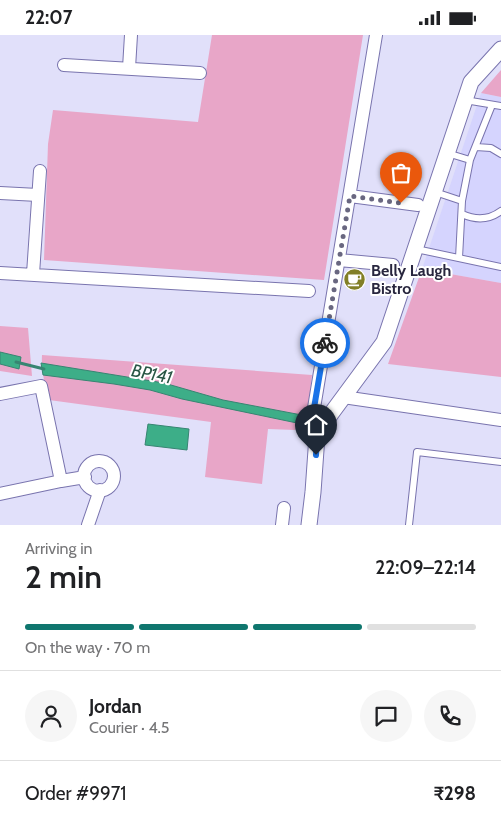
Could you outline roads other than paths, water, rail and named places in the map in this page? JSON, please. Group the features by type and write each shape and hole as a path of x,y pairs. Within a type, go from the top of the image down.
{"street":[{"path":"129,69 131,35"},
{"path":"325,422 313,414 376,35"},
{"path":"309,525 317,435 384,343 471,82 501,49"},
{"path":"64,65 200,73"},
{"path":"33,274 40,171"},
{"path":"0,193 38,195"},
{"path":"350,196 418,205"},
{"path":"339,260 393,265"},
{"path":"0,273 309,291"},
{"path":"0,394 41,386 61,481"},
{"path":"343,397 501,420"},
{"path":"101,461 110,465 114,473 112,483 106,489 100,490 89,486 86,483 85,477 86,470 91,463 101,461"},
{"path":"0,494 85,477"},
{"path":"88,525 100,490"},
{"path":"282,525 284,508"}],"lane":[{"path":"465,100 501,106"},
{"path":"459,258 462,201 470,161 492,105"},
{"path":"476,147 490,148 501,154"},
{"path":"447,153 470,161"},
{"path":"434,192 462,201"},
{"path":"462,214 468,217 483,218 490,217 501,211"},
{"path":"415,249 501,267"},
{"path":"409,525 417,452 501,463"}],"waterway":[{"name":"BP141","path":"16,362 44,369"}],"place":[{"name":"Belly Laugh Bistro","path":"355,279"}]}
